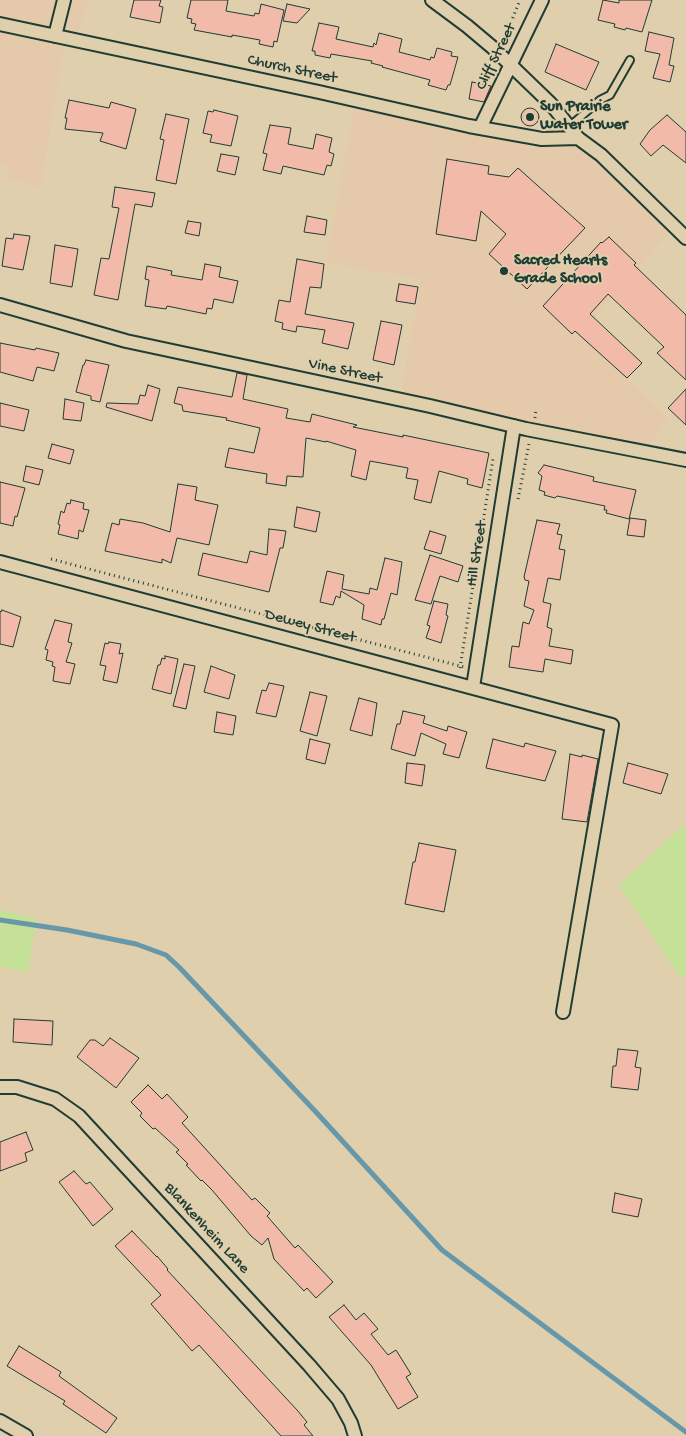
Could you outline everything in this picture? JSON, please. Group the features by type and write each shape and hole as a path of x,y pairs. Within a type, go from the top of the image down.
{"street":[{"path":"55,36 64,0"},
{"path":"432,0 467,26 511,66 551,104 578,138 601,155 686,238"},
{"name":"Cliff Street","path":"480,128 542,0"},
{"name":"Church Street","path":"0,24 480,128 542,139 578,138"},
{"name":"Vine Street","path":"0,305 126,341 430,406 514,426 686,460"},
{"name":"Hill Street","path":"473,687 514,426"},
{"name":"Dewey Street","path":"0,562 612,724 563,1012"},
{"name":"Blankenheim Lane","path":"0,1087 17,1088 54,1099 79,1116 309,1365 338,1399 351,1423 355,1436"},
{"path":"0,1421 26,1436"}],"lane":[{"path":"570,126 600,100 610,95 630,60"}],"path":[{"path":"507,32 520,0"},
{"path":"456,683 493,457"},
{"path":"42,557 476,670"}],"shaded area":[{"path":"0,0 89,0 76,40 65,38 41,187 6,179 9,166 0,164"},
{"name":"Sacred Hearts Grade School","path":"356,101 469,126 578,138 675,226 581,334 668,418 647,452 400,400 421,279 325,263"}],"green space":[{"path":"686,823 686,977 679,976 619,885"},
{"path":"0,910 36,918 28,972 0,967"}],"building":[{"path":"134,0 161,0 159,6 163,7 160,23 130,17"},
{"path":"191,0 228,0 226,11 254,16 255,13 259,14 261,4 284,10 277,42 274,41 273,47 259,44 260,40 194,30 196,24 191,23 192,19 187,18"},
{"path":"603,0 619,3 619,0 652,0 642,32 614,27 615,24 598,20"},
{"path":"287,4 310,9 297,23 283,21"},
{"path":"319,23 339,27 336,39 373,47 374,43 376,45 379,33 402,39 399,52 430,60 431,57 434,58 437,48 452,52 451,56 458,57 450,85 448,85 446,90 428,85 430,80 382,67 371,63 372,61 331,54 330,58 315,55 315,51 312,51"},
{"path":"649,32 674,38 669,65 674,66 670,82 653,78 660,54 645,51"},
{"path":"556,44 599,62 586,90 545,72"},
{"path":"472,82 491,86 484,102 469,99"},
{"path":"69,100 109,108 111,102 136,109 126,149 100,141 103,133 65,129 67,118 65,118"},
{"name":"Sun Prairie Water Tower","path":"530,108 536,111 539,117 536,123 530,126 524,123 521,117 524,111"},
{"path":"214,110 238,116 231,146 210,142 212,135 203,133 208,111 213,112"},
{"path":"166,114 189,119 176,184 156,180 164,140 160,139"},
{"path":"667,115 686,132 686,163 663,145 651,156 640,144 650,130"},
{"path":"270,125 291,128 288,144 313,149 316,134 332,138 329,152 334,154 331,166 327,165 324,175 283,166 281,174 263,170 267,154 263,153"},
{"path":"221,154 239,157 235,175 217,171"},
{"path":"447,159 489,166 488,174 509,177 518,168 585,228 527,289 489,254 506,234 481,211 476,241 436,234"},
{"path":"115,187 155,193 152,207 135,204 118,300 94,295 101,258 109,259 119,208 112,207"},
{"path":"307,216 327,220 325,235 304,232"},
{"path":"188,221 201,223 199,236 185,233"},
{"path":"14,234 30,236 23,270 2,266 6,238 13,239"},
{"path":"609,237 636,263 634,265 686,315 686,380 657,353 664,347 608,294 590,314 642,363 627,378 575,331 572,334 543,306 601,242"},
{"path":"55,245 78,249 72,287 50,283"},
{"path":"297,259 324,264 321,288 310,287 305,314 354,323 348,349 322,343 325,330 297,326 296,332 282,329 283,323 275,321 279,300 290,302"},
{"path":"205,264 221,267 219,277 238,281 233,303 214,299 212,309 207,308 206,314 167,306 166,309 145,306 149,280 145,279 147,266 172,271 171,275 202,280"},
{"path":"399,284 418,287 415,304 396,301"},
{"path":"381,321 402,325 394,365 373,360"},
{"path":"0,343 59,353 54,371 37,367 33,381 0,372"},
{"path":"86,360 109,365 100,402 91,400 91,396 76,392"},
{"path":"237,373 247,375 243,399 288,409 286,418 310,422 312,414 357,425 353,427 403,437 403,435 489,453 482,488 467,484 468,479 439,471 431,503 414,499 418,480 406,478 408,468 370,461 366,480 351,476 356,450 326,441 306,438 303,477 287,476 286,486 266,483 267,474 225,467 229,448 254,453 260,428 226,420 227,418 183,411 182,405 174,403 178,387 232,397"},
{"path":"148,385 160,389 152,421 106,407 107,403 138,404 140,395 145,396"},
{"path":"686,389 686,425 668,408"},
{"path":"65,399 84,403 81,421 63,419"},
{"path":"0,403 29,410 24,431 0,426"},
{"path":"52,444 74,450 70,464 48,458"},
{"path":"544,465 594,477 593,481 636,490 629,519 606,513 607,510 604,510 605,506 544,495 545,492 539,490 542,476 538,473"},
{"path":"26,466 43,470 39,485 23,481"},
{"path":"0,482 25,488 13,526 0,523"},
{"path":"178,484 197,487 195,500 218,505 209,545 177,538 171,563 162,559 162,563 105,551 112,523 119,525 120,519 143,523 170,532"},
{"path":"71,500 84,503 83,509 89,510 83,532 79,530 78,539 58,534 61,511 64,513 67,503 70,504"},
{"path":"297,507 320,512 316,532 294,527"},
{"path":"630,518 646,520 644,537 627,535"},
{"path":"537,520 560,524 557,534 562,535 559,549 565,550 560,580 548,578 543,602 551,604 547,627 552,629 549,646 573,650 571,664 545,659 543,672 509,667 512,646 519,647 523,622 529,624 534,610 524,606 529,581 525,580 524,577"},
{"path":"269,529 286,531 283,548 280,548 269,592 198,575 203,553 247,563 250,551 267,555"},
{"path":"430,531 446,536 441,554 424,549"},
{"path":"430,555 463,566 458,582 440,576 431,604 415,600"},
{"path":"385,558 402,562 397,595 391,593 381,625 362,619 364,605 341,591 340,598 336,596 333,605 320,602 327,571 344,575 342,589 369,594 370,588 377,590"},
{"path":"434,601 448,604 446,615 448,616 441,643 426,638 430,626 427,625"},
{"path":"2,610 21,617 13,647 0,644 0,611"},
{"path":"55,620 72,624 68,642 72,643 66,662 75,664 70,684 53,681 55,667 52,666 53,662 46,660 48,650 45,649"},
{"path":"109,642 121,644 119,654 123,653 117,683 103,680 106,666 100,665 105,643 108,644"},
{"path":"165,656 178,659 171,694 152,689 158,665 160,665 162,658 165,659"},
{"path":"184,664 195,666 186,709 173,706"},
{"path":"211,666 235,675 229,699 204,692"},
{"path":"269,683 284,686 276,717 256,713 262,690 266,691"},
{"path":"310,692 327,696 317,736 300,731"},
{"path":"359,698 377,703 372,736 350,730"},
{"path":"403,711 425,716 423,723 447,731 448,726 467,732 459,758 443,754 446,744 421,733 415,756 391,749 397,724 400,724"},
{"path":"217,712 236,716 233,735 214,732"},
{"path":"310,739 330,744 325,764 306,759"},
{"path":"493,739 524,747 525,743 556,751 545,781 486,768"},
{"path":"570,754 598,759 587,822 562,819"},
{"path":"407,763 425,765 422,786 405,783"},
{"path":"628,763 668,774 661,794 623,783"},
{"path":"419,843 456,850 444,912 405,904 413,862 415,862"},
{"path":"14,1019 53,1021 52,1045 13,1042"},
{"path":"110,1038 139,1058 116,1088 77,1057 90,1040 95,1040 103,1046"},
{"path":"618,1049 638,1051 635,1067 641,1068 638,1090 611,1087 613,1066 616,1066"},
{"path":"148,1085 162,1099 167,1094 188,1117 182,1123 252,1200 255,1198 270,1213 267,1216 295,1248 298,1245 333,1282 316,1298 307,1288 304,1291 274,1259 268,1238 262,1245 251,1236 212,1190 186,1165 188,1164 176,1152 179,1150 140,1116 142,1113 131,1102"},
{"path":"26,1132 33,1150 25,1153 27,1161 0,1171 0,1142"},
{"path":"74,1171 86,1184 90,1182 113,1209 93,1226 59,1182"},
{"path":"615,1193 642,1199 638,1217 612,1212"},
{"path":"132,1231 297,1410 307,1422 304,1425 313,1436 281,1436 199,1345 192,1351 151,1304 161,1295 115,1246"},
{"path":"344,1305 356,1320 364,1313 378,1329 371,1334 388,1355 396,1350 411,1374 406,1377 418,1397 398,1409 371,1365 329,1317"},
{"path":"19,1346 61,1372 59,1376 117,1418 106,1433 63,1404 65,1401 7,1366"}],"waterway":[{"path":"0,920 67,930 136,944 166,955 315,1111 442,1250 686,1432"}],"place":[{"name":"Sun Prairie Water Tower","path":"530,117"},
{"name":"Sacred Hearts Grade School","path":"504,271"}]}
